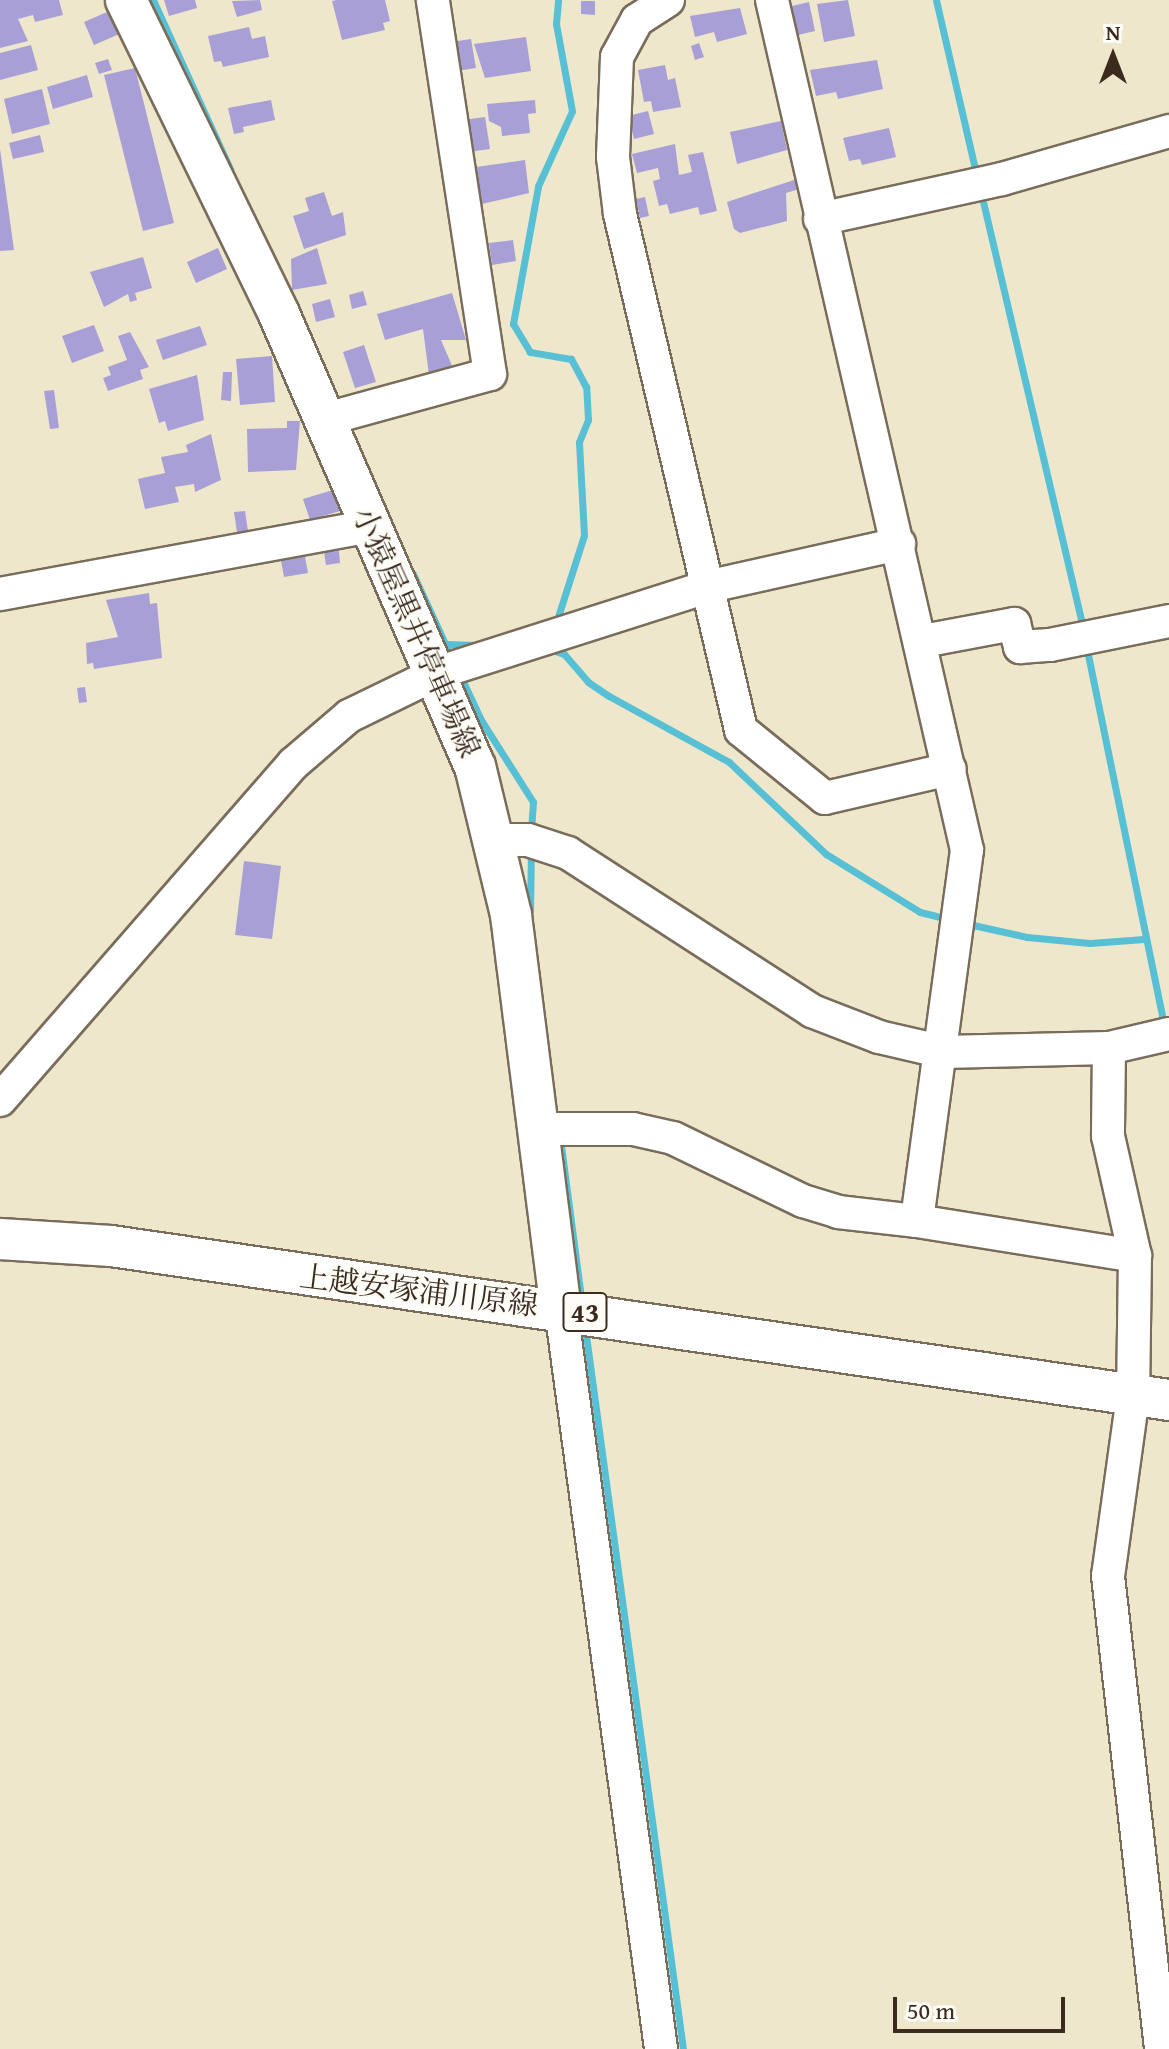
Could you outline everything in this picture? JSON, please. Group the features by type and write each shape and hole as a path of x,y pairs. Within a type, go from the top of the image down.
{"main road":[{"name":"小猿屋黒井停車場線","path":"126,0 208,162 326,419 369,526 437,673 475,766 495,840 541,1129 561,1309"},
{"name":"上越安塚浦川原線","path":"0,1239 111,1246 561,1309 1151,1398"}],"street":[{"path":"326,419 490,374 433,0"},
{"path":"668,0 637,20 617,57 611,111 613,157 620,214 741,730 780,765 825,798 950,769"},
{"path":"772,0 820,219 923,641 967,850 944,1052 917,1221"},
{"path":"820,219 1002,179 1169,131"},
{"path":"0,594 369,526"},
{"path":"0,1100 293,764 349,716 437,673 706,587 899,544"},
{"path":"923,641 1014,624 1020,647 1050,645 1169,621"},
{"path":"495,840 528,840 568,853 812,1011 879,1037 944,1052 1109,1048 1169,1034"},
{"path":"1109,1048 1108,1136 1135,1256 1151,1398 1108,1576 1161,2049"},
{"path":"541,1129 633,1129 673,1138 803,1201 838,1212 917,1221 1135,1256"},
{"path":"561,1309 661,2049"}],"building":[{"path":"0,0 59,0 63,15 35,22 33,15 18,19 28,41 0,48"},
{"path":"164,0 195,0 197,8 169,16"},
{"path":"260,0 262,10 237,17 232,1"},
{"path":"385,0 390,21 383,23 385,30 342,40 332,1"},
{"path":"848,0 855,36 824,42 817,4"},
{"path":"581,1 595,1 595,15 581,14"},
{"path":"809,2 815,31 798,35 792,6"},
{"path":"740,8 747,34 717,42 714,32 695,37 690,16"},
{"path":"114,9 124,32 94,45 84,22"},
{"path":"249,27 252,39 265,36 269,57 223,67 221,61 214,62 208,36"},
{"path":"526,37 531,71 485,78 474,44"},
{"path":"471,39 476,68 456,71 451,42"},
{"path":"699,43 704,57 695,60 691,46"},
{"path":"31,45 38,70 0,80 0,53"},
{"path":"108,59 112,70 99,74 95,63"},
{"path":"877,60 883,89 838,99 836,92 816,96 810,70"},
{"path":"665,65 668,80 675,78 681,107 653,112 651,101 644,102 638,70"},
{"path":"135,68 174,223 143,231 104,75"},
{"path":"87,75 93,97 53,109 47,87"},
{"path":"42,89 50,124 12,134 4,99"},
{"path":"271,100 275,120 243,127 244,132 234,134 228,108"},
{"path":"535,100 536,113 528,114 530,133 502,136 501,127 489,121 487,104"},
{"path":"648,111 654,134 634,139 628,116"},
{"path":"485,117 490,149 468,152 463,120"},
{"path":"781,121 787,150 737,164 730,132"},
{"path":"889,128 896,157 862,165 860,159 849,161 843,138"},
{"path":"40,135 44,152 13,159 9,143"},
{"path":"675,144 679,175 692,172 688,155 703,152 717,211 700,215 698,207 670,214 667,204 659,206 653,181 660,179 658,168 637,173 632,154"},
{"path":"0,149 14,250 0,251"},
{"path":"525,160 529,193 482,204 476,167"},
{"path":"797,179 799,189 786,193 787,221 740,233 734,229 727,202"},
{"path":"324,192 332,216 343,212 346,235 304,249 293,216 309,211 305,198"},
{"path":"645,197 649,216 640,218 636,199"},
{"path":"513,240 516,261 492,265 489,243"},
{"path":"218,248 227,269 196,283 187,262"},
{"path":"317,248 327,284 292,290 291,259"},
{"path":"143,257 152,288 135,293 137,300 130,302 128,294 104,307 90,272"},
{"path":"363,291 367,305 352,309 349,295"},
{"path":"452,293 466,340 441,340 453,368 429,375 423,329 385,340 377,314"},
{"path":"330,299 335,317 316,322 312,304"},
{"path":"94,325 104,351 72,363 62,336"},
{"path":"200,326 207,345 163,360 156,340"},
{"path":"130,332 149,367 140,370 143,379 108,391 103,378 111,375 108,367 127,360 118,336"},
{"path":"364,345 376,382 355,388 343,352"},
{"path":"272,356 275,402 240,405 236,359"},
{"path":"223,372 232,372 231,401 221,400"},
{"path":"197,375 204,420 168,431 165,421 159,423 149,389"},
{"path":"54,390 59,428 50,429 44,391"},
{"path":"287,421 300,421 296,470 248,472 247,429 287,428"},
{"path":"211,434 221,480 195,492 194,484 175,487 179,502 145,509 138,479 165,473 161,457 188,452 186,445"},
{"path":"333,490 340,511 310,520 303,499"},
{"path":"245,511 248,531 237,532 234,512"},
{"path":"339,551 340,563 326,565 324,552"},
{"path":"304,552 308,573 284,577 280,555"},
{"path":"149,593 150,604 157,603 162,658 94,669 93,663 87,664 86,643 118,637 106,600"},
{"path":"85,687 87,702 79,703 77,688"},
{"path":"244,861 281,866 272,939 235,935"}],"waterway":[{"path":"153,0 230,169"},
{"path":"556,623 584,535 579,442 588,420 586,387 571,359 530,352 513,324 538,186 572,111 556,24 558,0"},
{"path":"936,0 977,177"},
{"path":"981,193 1083,629"},
{"path":"413,574 453,661"},
{"path":"446,644 478,645"},
{"path":"1086,645 1165,1029"},
{"path":"550,649 564,654 588,682 609,696 729,762 826,854 920,912 948,919"},
{"path":"460,675 481,720 533,802 531,831"},
{"path":"530,911 531,848"},
{"path":"964,923 1027,937 1090,943 1144,939"},
{"path":"560,1138 582,1304"},
{"path":"585,1328 683,2049"}]}
